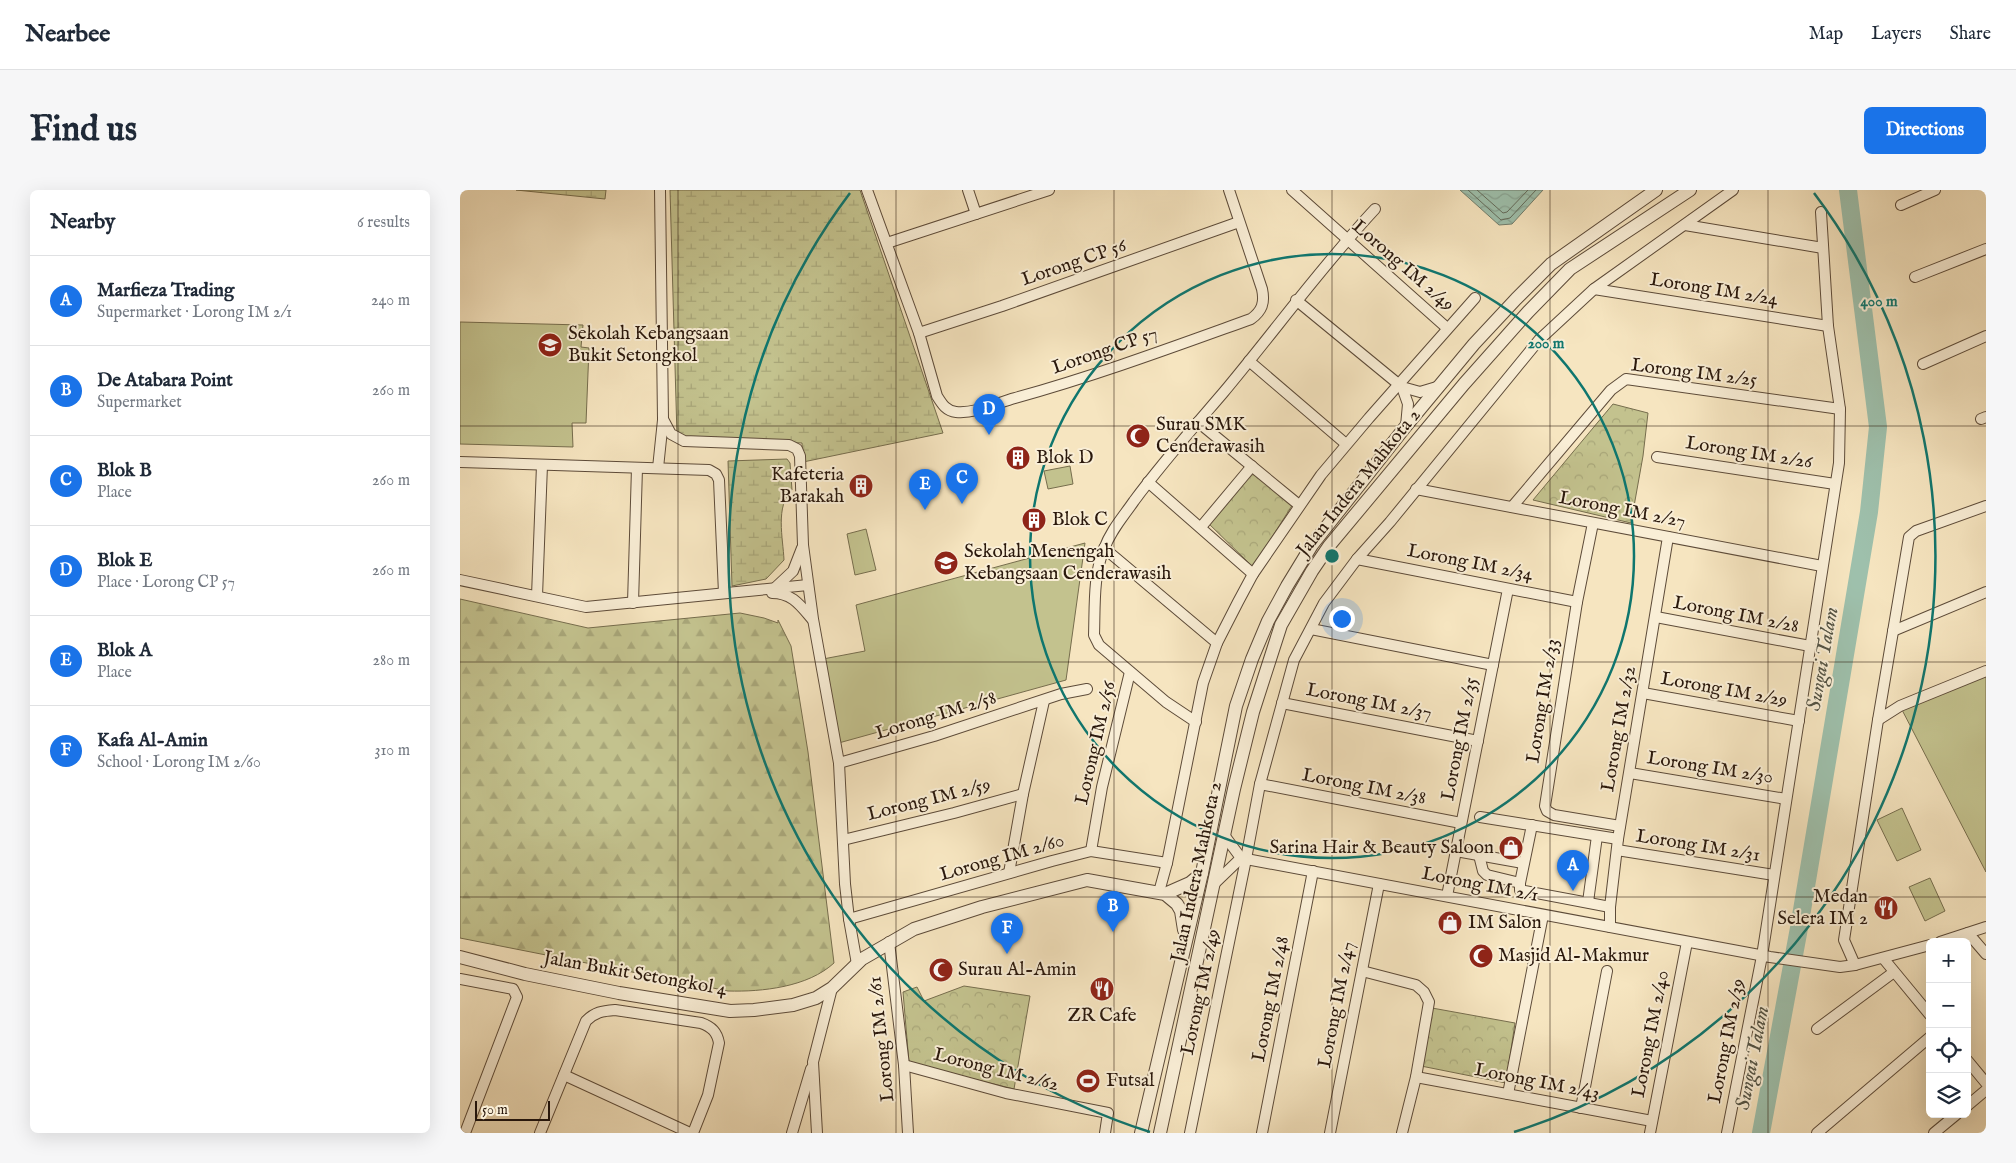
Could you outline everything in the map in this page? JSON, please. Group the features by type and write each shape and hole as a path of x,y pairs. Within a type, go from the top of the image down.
{"street":[{"path":"658,468 663,419 660,190"},
{"path":"867,190 919,333"},
{"path":"968,190 976,214"},
{"path":"886,242 1049,190"},
{"path":"1228,190 1239,222"},
{"name":"Lorong IM 2/49","path":"1292,190 1447,328"},
{"name":"Jalan Indera Mahkota 2","path":"1141,1133 1185,937 1202,873 1236,706 1252,659 1265,629 1292,577 1312,545 1474,344 1551,264 1656,190"},
{"name":"Jalan Indera Mahkota 2","path":"1160,1133 1224,835 1253,712 1281,625 1312,572 1330,546 1464,384 1528,312 1570,269 1690,190"},
{"name":"Lorong IM 2/49","path":"1190,1133 1260,784 1294,660 1334,589 1539,340 1594,289 1733,190"},
{"path":"1901,205 1935,190"},
{"path":"1196,722 1166,702 1099,645 1094,635 1099,562 1113,529 1148,482 1249,361 1296,300 1375,209"},
{"name":"Lorong IM 2/39","path":"1726,1133 1766,957 1774,875 1836,484 1840,442 1840,409 1828,326 1820,212"},
{"name":"Lorong CP 57","path":"919,333 937,396 942,404 949,411 970,411 1032,394 1251,319 1261,310 1264,297 1253,259 1239,222"},
{"name":"Lorong CP 56","path":"919,333 1239,222"},
{"path":"1685,225 1823,248"},
{"path":"1915,277 1986,249"},
{"name":"Lorong IM 2/24","path":"1594,289 1828,326"},
{"path":"1162,893 1203,683 1217,643 1253,574 1299,505 1346,444 1475,298"},
{"path":"1296,300 1400,385 1420,392 1440,386"},
{"path":"1923,364 1986,336"},
{"path":"1249,361 1346,444"},
{"name":"Lorong IM 2/25","path":"1512,507 1611,390 1626,379 1840,409"},
{"path":"1400,385 1408,404 1406,426"},
{"path":"663,419 671,434 684,441 789,445 797,449 801,461 803,545 812,620 839,763 849,919 857,964"},
{"path":"1198,422 1299,505"},
{"name":"Lorong IM 2/26","path":"1656,457 1836,484"},
{"path":"460,462 708,470 716,474 719,480 724,593"},
{"path":"537,596 542,464"},
{"path":"1201,527 1252,466"},
{"path":"633,603 638,468"},
{"path":"1148,482 1253,574"},
{"name":"Lorong IM 2/27","path":"1416,489 1822,566"},
{"path":"1926,946 1855,965 1844,940 1907,541 1916,531 1986,506"},
{"name":"Lorong IM 2/33","path":"1593,522 1577,602 1545,806 1549,813 1554,815 1620,826"},
{"name":"Lorong IM 2/32","path":"1610,927 1610,906 1618,838 1668,537"},
{"path":"776,587 793,571 803,545"},
{"path":"1104,548 1217,643"},
{"name":"Lorong IM 2/34","path":"1357,559 1577,602"},
{"path":"460,580 586,607 724,593 782,593 796,601 812,620"},
{"path":"741,593 776,587 808,585"},
{"name":"Lorong IM 2/35","path":"1447,896 1508,589"},
{"path":"1893,631 1986,592"},
{"name":"Lorong IM 2/28","path":"1656,617 1810,646"},
{"path":"1311,629 1493,665"},
{"path":"1878,720 1900,706 1986,671"},
{"name":"Lorong IM 2/56","path":"1091,852 1102,787 1130,672"},
{"name":"Lorong IM 2/58","path":"839,763 934,736 1067,693 1087,689"},
{"name":"Lorong IM 2/29","path":"1643,692 1799,721"},
{"path":"1009,873 1023,794 1044,700"},
{"name":"Lorong IM 2/37","path":"1282,704 1478,741"},
{"path":"1236,706 1244,705 1253,712"},
{"name":"Lorong IM 2/30","path":"1630,773 1786,799"},
{"name":"Lorong IM 2/38","path":"1260,784 1461,823"},
{"name":"Lorong IM 2/59","path":"843,840 1023,794"},
{"path":"1480,817 1618,838"},
{"path":"1532,825 1519,888 1521,890 1610,906"},
{"path":"1214,884 1244,858 1224,835"},
{"path":"1588,902 1598,836"},
{"name":"Lorong IM 2/31","path":"1617,850 1774,875"},
{"name":"Lorong IM 2/60","path":"849,919 1009,873 1091,852 1167,863"},
{"path":"1456,852 1524,863"},
{"path":"1479,855 1483,871 1487,875 1520,883"},
{"name":"Lorong IM 2/1","path":"1244,858 1766,957 1829,966 1855,965"},
{"name":"Lorong IM 2/48","path":"1262,1133 1313,871"},
{"path":"1162,893 1190,883 1202,873"},
{"name":"Jalan Bukit Setongkol 4","path":"460,957 525,974 619,993 730,1011 754,1010 816,998 832,988 857,964 889,942 914,929 982,907 1087,880 1162,893"},
{"name":"Lorong IM 2/47","path":"1330,1133 1379,884"},
{"path":"1162,893 1177,904 1181,911 1185,937"},
{"path":"1508,1094 1543,915"},
{"path":"1952,938 1986,927"},
{"path":"1968,933 1986,954"},
{"name":"Lorong IM 2/61","path":"889,942 904,1065 908,1133"},
{"name":"Lorong IM 2/40","path":"1650,1133 1687,942"},
{"path":"1883,958 1926,1010"},
{"path":"1362,971 1416,985 1424,992 1429,1002 1416,1077 1402,1133"},
{"path":"1581,1108 1607,971"},
{"path":"1818,1029 1894,972"},
{"path":"460,979 513,989 516,997 465,1133"},
{"path":"792,1133 832,988"},
{"path":"540,1133 564,1074 586,1021 594,1013 603,1010 615,1010 708,1026 718,1034 719,1043 708,1095 691,1133 564,1074"},
{"path":"1817,1133 1926,1041"},
{"path":"813,1062 817,1133"},
{"name":"Lorong IM 2/62","path":"904,1065 1006,1092 1108,1113 1105,1133"},
{"path":"1971,1065 1986,1083"},
{"name":"Lorong IM 2/43","path":"1416,1077 1652,1121"},
{"path":"1971,1103 1986,1090"},
{"path":"1934,1133 1952,1118"}],"green space":[{"path":"516,190 606,190 605,199"},
{"path":"670,190 860,190 943,433 803,462 802,443 677,436"},
{"path":"460,322 583,325 581,347 589,348 586,423 572,423 573,447 460,444"},
{"path":"1613,404 1648,413 1643,456 1631,523 1533,500"},
{"path":"787,459 790,463 792,490 783,505 782,513 784,560 766,579 732,586 728,461"},
{"path":"1070,466 1073,484 1048,489 1044,471"},
{"path":"1248,467 1293,504 1253,567 1204,519"},
{"path":"866,529 876,570 855,575 847,534"},
{"path":"1085,543 1066,680 835,744 823,659 865,651 856,605"},
{"path":"460,599 588,628 740,613 778,623 778,620 791,646 808,752 834,963 811,978 798,983 770,989 728,991 460,938"},
{"path":"1986,671 1986,872 1900,706"},
{"path":"1902,808 1921,850 1897,861 1877,820"},
{"path":"1930,878 1945,911 1925,921 1909,887"},
{"path":"964,986 1030,996 1014,1089 909,1063 903,992 917,987 924,1001"},
{"path":"1432,1008 1515,1023 1506,1083 1421,1066"}],"water":[{"path":"1460,190 1543,190 1512,224 1499,225"}],"waterway":[{"name":"Sungai Talam","path":"1761,1133 1799,928 1869,512 1878,427 1848,190"}],"place":[{"name":"Sekolah Kebangsaan Bukit Setongkol","path":"550,345"},
{"name":"Blok E","path":"989,435"},
{"name":"Surau SMK Cenderawasih","path":"1138,436"},
{"name":"Blok D","path":"1018,458"},
{"name":"Kafeteria Barakah","path":"861,486"},
{"name":"Blok B","path":"962,504"},
{"name":"Blok A","path":"925,510"},
{"name":"Blok C","path":"1034,520"},
{"name":"Sekolah Menengah Kebangsaan Cenderawasih","path":"946,563"},
{"name":"Sarina Hair & Beauty Saloon","path":"1511,848"},
{"name":"Marfieza Trading","path":"1573,891"},
{"name":"Medan Selera IM 2","path":"1886,908"},
{"name":"IM Salon","path":"1450,923"},
{"name":"De Atabara Point","path":"1113,932"},
{"name":"Kafa Al-Amin","path":"1007,954"},
{"name":"Masjid Al-Makmur","path":"1481,956"},
{"name":"Surau Al-Amin","path":"941,970"},
{"name":"ZR Cafe","path":"1102,989"},
{"name":"Futsal","path":"1088,1081"}]}
